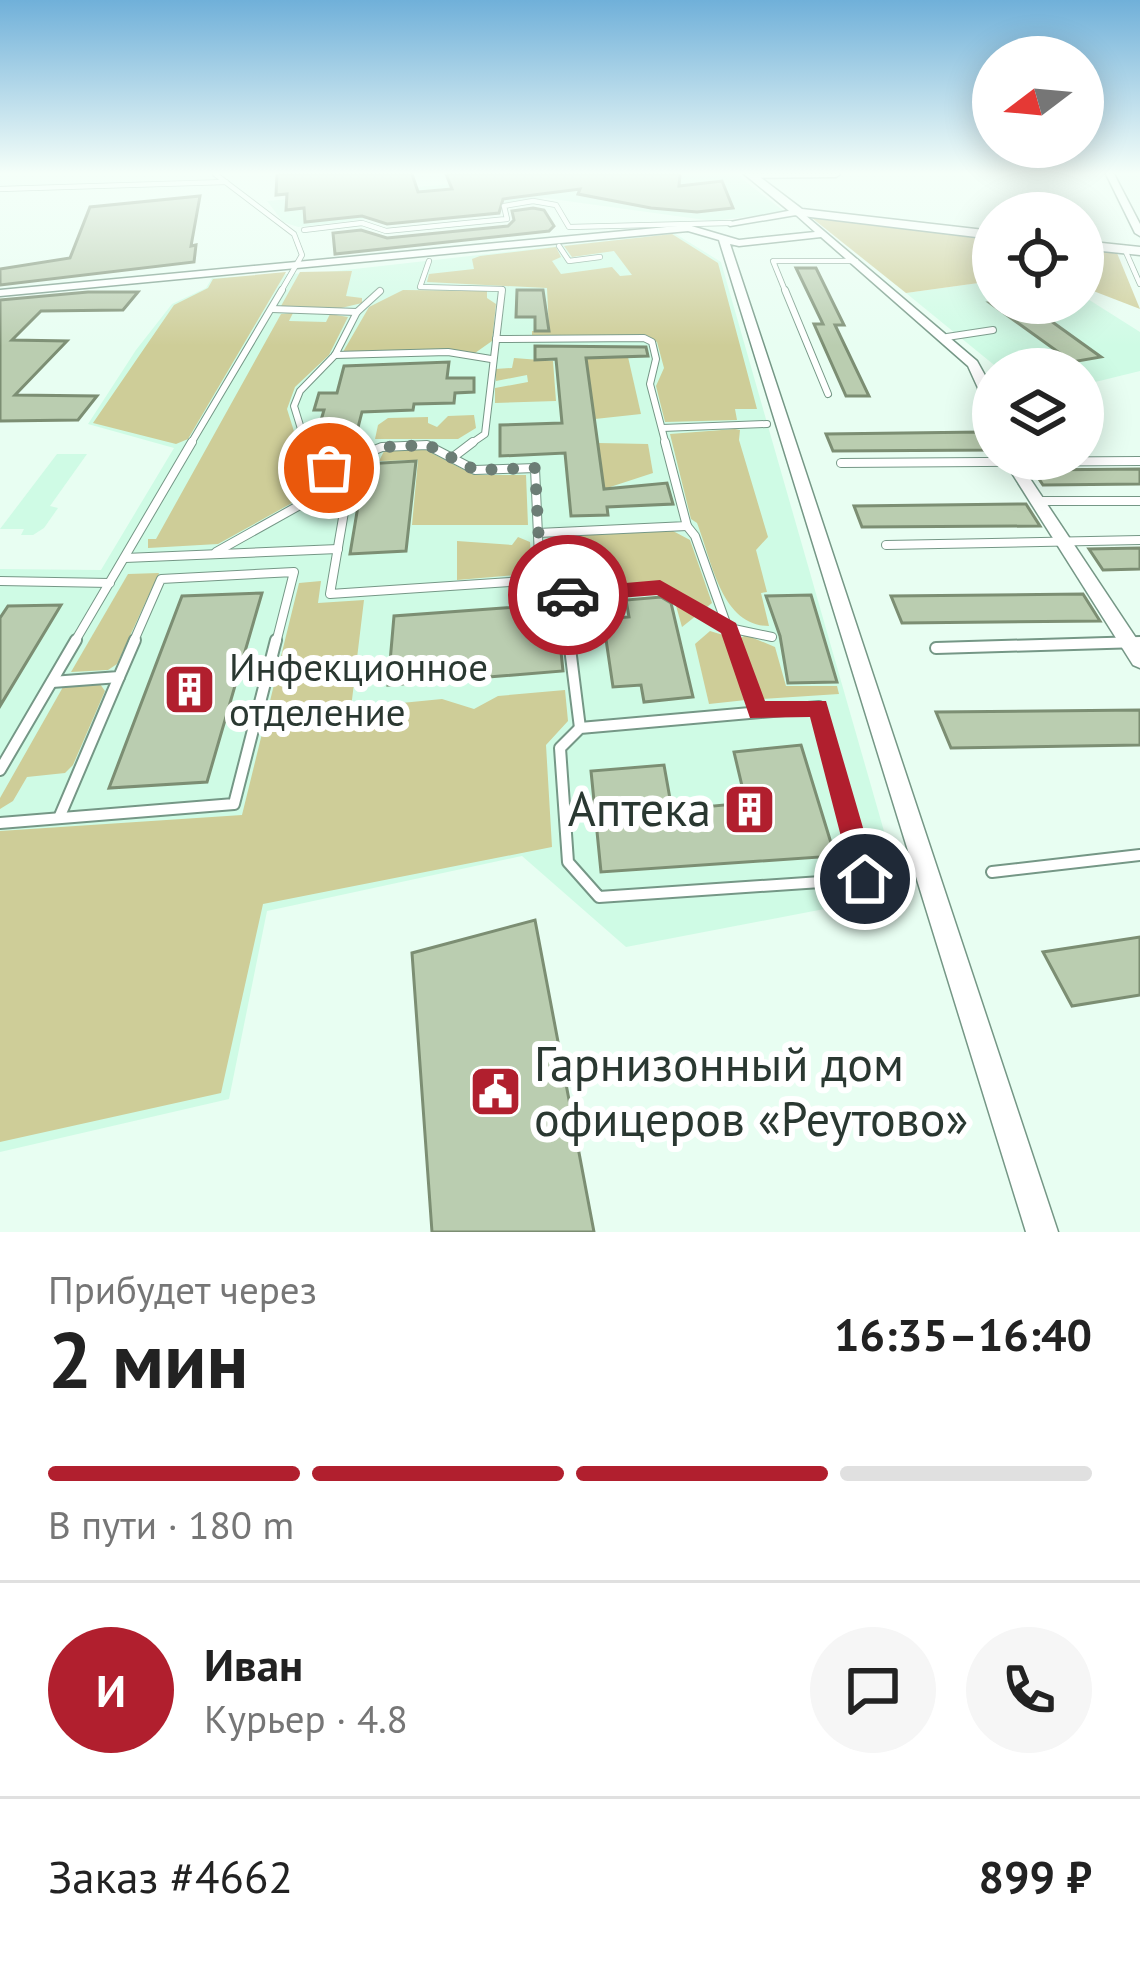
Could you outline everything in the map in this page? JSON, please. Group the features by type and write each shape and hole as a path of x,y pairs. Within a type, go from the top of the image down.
{"street":[{"path":"0,293 650,231"},
{"path":"726,231 1042,1232"},
{"path":"730,231 762,243 824,234"},
{"path":"821,231 947,337 972,367"},
{"path":"1024,480 1134,642 1140,660"}],"lane":[{"path":"0,770 298,264 302,255 290,231"},
{"path":"559,246 569,261 600,257"},
{"path":"1133,250 1140,284"},
{"path":"429,261 420,287 502,290 484,434 452,458"},
{"path":"828,394 773,261 856,261"},
{"path":"350,477 307,450 294,406 300,391 335,356 357,312 380,292"},
{"path":"272,309 357,312"},
{"path":"947,337 993,330"},
{"path":"496,339 644,338 652,342 656,359 650,384 687,526 695,536 757,711"},
{"path":"335,356 448,352 491,359"},
{"path":"662,428 767,424"},
{"path":"329,468 382,447 428,445 475,470 535,468 541,580"},
{"path":"841,463 972,461"},
{"path":"1104,461 1140,461"},
{"path":"212,554 350,477"},
{"path":"350,477 330,595 541,580 562,586 580,728"},
{"path":"1038,501 1140,501"},
{"path":"538,533 687,526"},
{"path":"886,545 1140,540"},
{"path":"125,558 338,549"},
{"path":"0,823 234,804 295,572 161,579 59,818"},
{"path":"0,581 110,583"},
{"path":"563,596 660,587 729,628 772,637"},
{"path":"936,648 1134,642"},
{"path":"52,682 118,676"},
{"path":"819,707 865,879 599,897 568,862 560,748 580,728 757,711 819,707"},
{"path":"992,872 1140,855"}],"shaded area":[{"path":"829,231 972,237 972,284 906,293"},
{"path":"674,233 721,262 902,894 626,947 522,856 267,911 229,1099 0,1152 0,569 101,570 174,448 88,424 136,350 172,304 206,288 212,278 328,272"},
{"path":"672,234 718,263 757,409 735,409 737,420 665,422 656,386 664,368 657,342 645,335 532,336 532,331 549,330 547,288 427,282 429,274 474,269 472,259 480,256 556,247 561,257 552,261 561,274 612,267 620,276 632,275 614,251 572,257 564,246"},
{"path":"1104,251 1117,253 1140,309 1104,295"},
{"path":"352,271 346,296 362,298 362,303 337,309 281,306 300,272"},
{"path":"286,272 188,439 176,444 93,423 174,305 208,288 213,279"},
{"path":"972,284 972,324 1104,324 1104,309 1140,332 1140,371 1104,380 1104,348 973,348 906,293"},
{"path":"403,290 487,291 487,298 496,304 492,341 475,353 343,352 369,307"},
{"path":"293,313 289,321 326,322 330,314 348,317 329,355 295,387 287,409 302,457 319,488 218,544 148,548 148,539 156,539 281,314"},
{"path":"628,357 641,414 595,419 586,358"},
{"path":"514,358 553,361 556,401 495,403 495,388 528,382 527,375 496,381 495,369 512,368"},
{"path":"474,415 476,428 458,439 375,439 378,425 388,418 428,417 428,423 437,427 448,416"},
{"path":"740,430 768,537 756,550 767,592 761,593 769,626 740,615 721,589 697,523 691,519 670,434"},
{"path":"598,443 648,444 653,473 604,489"},
{"path":"422,448 474,475 526,475 528,525 412,525 418,460 379,461 384,451"},
{"path":"57,454 87,454 50,506 58,508 44,528 33,535 21,535 24,529 0,529"},
{"path":"673,531 690,540 712,603 682,627 671,588 662,584 578,588 549,564 546,540 551,537"},
{"path":"518,537 530,542 532,569 528,574 457,580 457,541 512,545"},
{"path":"159,573 117,664 108,670 71,672 128,574"},
{"path":"321,581 318,603 364,600 351,708 442,699 474,709 498,696 565,690 568,721 546,745 552,847 263,904 221,1093 0,1142 0,831 242,815 299,583"},
{"path":"710,631 723,635 746,700 709,704 695,644"},
{"path":"746,635 775,647 786,686 837,686 839,694 761,699 739,639"},
{"path":"100,684 105,691 73,765 65,773 27,777 13,801 0,809 0,798 63,687"}],"building":[{"path":"80,231 194,231 191,246 196,245 194,262 0,285 0,269 70,258"},
{"path":"366,231 387,238 453,231 544,231 335,254 333,233"},
{"path":"796,268 816,268 844,325 835,325 869,396 846,396 814,324 823,324"},
{"path":"517,290 543,290 549,331 535,331 535,317 516,317"},
{"path":"138,292 123,310 41,311 12,340 67,341 15,395 97,396 78,420 0,421 0,300"},
{"path":"1019,324 1055,324 1088,348 1053,348"},
{"path":"535,346 646,347 648,356 586,358 604,489 667,483 673,504 607,507 608,515 571,516 565,453 500,456 500,425 562,423 556,359 535,360"},
{"path":"449,362 447,378 474,378 474,392 455,393 454,403 362,412 354,443 315,441 324,410 314,410 319,393 337,393 344,366"},
{"path":"972,432 972,450 833,451 826,434"},
{"path":"416,461 406,551 350,554 365,464"},
{"path":"1104,469 1140,469 1140,484 1043,485 1040,480 1104,480"},
{"path":"1026,504 1040,526 862,527 854,506"},
{"path":"1140,548 1140,569 1103,570 1089,549"},
{"name":"Инфекционное отделение","path":"262,593 207,782 109,788 182,596"},
{"path":"1083,594 1100,621 902,623 891,596"},
{"path":"811,595 837,682 788,683 780,636 766,596"},
{"path":"661,597 671,603 693,697 644,702 641,685 613,687 603,619 629,617 626,600"},
{"path":"556,604 563,671 388,685 394,616"},
{"path":"61,605 0,706 0,618 8,606"},
{"path":"1140,710 1140,745 951,748 936,712"},
{"name":"Аптека","path":"801,745 835,856 601,872 591,771 664,765 672,810 746,803 734,752"},
{"name":"Гарнизонный дом офицеров «Реутово»","path":"535,920 594,1232 432,1232 412,953"},
{"path":"1140,937 1140,995 1072,1006 1043,952"}],"way so far":[{"path":"329,468 382,447 428,445 475,470 535,468 541,580 562,586 563,596 568,595"}],"place":[{"name":"Инфекционное отделение","path":"190,689"},
{"name":"Аптека","path":"750,809"},
{"name":"Гарнизонный дом офицеров «Реутово»","path":"495,1092"}],"route":[{"path":"568,595 660,587 729,628 757,711 819,707 865,879"}]}
